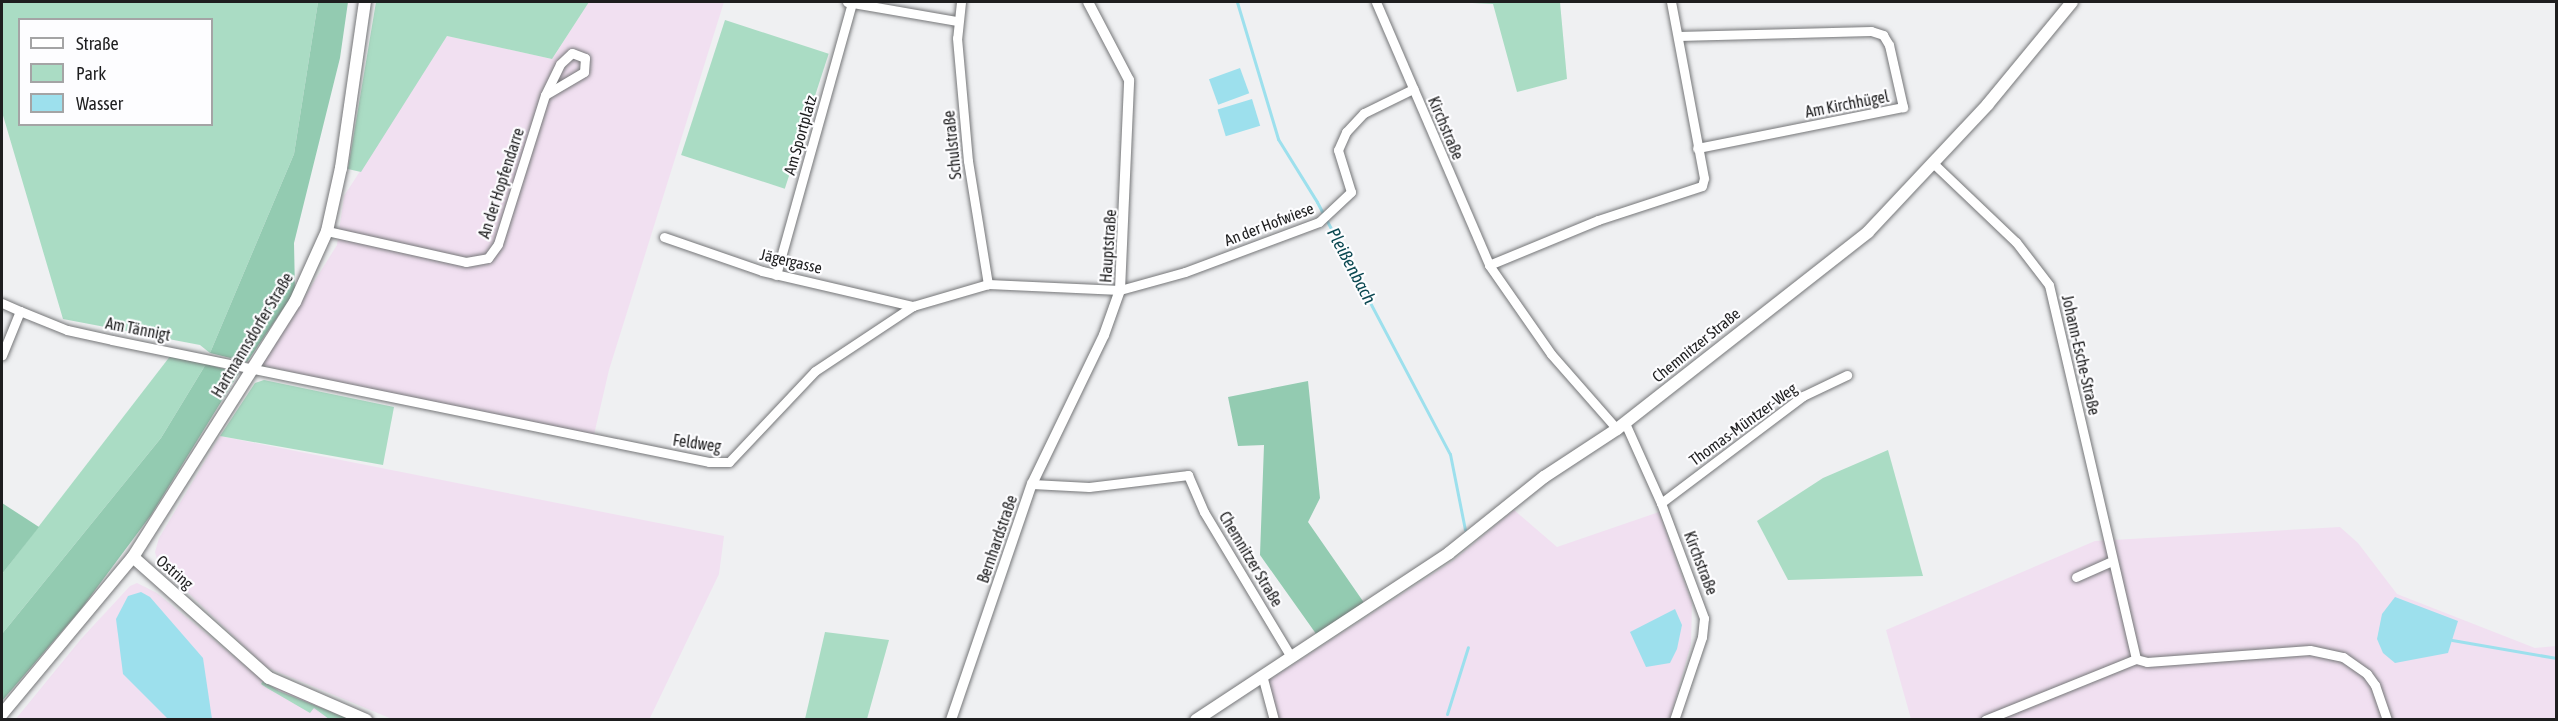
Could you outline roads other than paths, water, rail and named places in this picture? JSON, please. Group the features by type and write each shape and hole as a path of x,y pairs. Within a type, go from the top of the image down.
{"main road":[{"name":"Hartmannsdorfer Straße","path":"133,557 295,302 327,231 341,168 365,2"},
{"name":"Chemnitzer Straße","path":"1196,720 1449,553 1544,477 1621,426 1868,232 1934,164 2072,2"},
{"name":"Ostring","path":"2,714 133,557 269,678 366,720"}],"street":[{"path":"854,2 957,21"},
{"name":"Am Sportplatz","path":"776,275 854,2"},
{"name":"Schulstraße","path":"961,2 957,21 968,161 988,284"},
{"name":"Hauptstraße","path":"1032,484 1104,335 1120,290 1130,80 1088,2"},
{"name":"Kirchstraße","path":"1376,2 1489,265 1551,354 1621,426 1661,503 1704,618 1702,637 1674,720"},
{"path":"1489,265 1623,211 1696,190 1704,178 1671,2"},
{"name":"Am Kirchhügel","path":"1678,36 1871,31 1883,36 1889,45 1904,107 1697,148"},
{"name":"An der Hopfendarre","path":"327,231 465,262 488,258 498,244 545,95 566,56 574,53 585,58 584,72 545,95"},
{"name":"An der Hofwiese","path":"1120,290 1185,272 1319,222 1330,215 1351,192 1338,150 1346,132 1364,113 1413,89"},
{"name":"Johann-Esche-Straße","path":"1934,164 2030,257 2049,285 2136,659"},
{"name":"Jägergasse","path":"664,237 776,275 913,306"},
{"name":"Feldweg","path":"252,369 709,462 729,462 814,371 913,306 988,284 1120,290"},
{"name":"Am Tännigt","path":"2,303 67,330 252,369"},
{"path":"2,355 20,311"},
{"name":"Thomas-Müntzer-Weg","path":"1661,503 1803,396 1847,375"},
{"name":"Bernhardstraße","path":"951,720 1032,484 1089,487 1188,475"},
{"name":"Chemnitzer Straße","path":"1188,475 1204,512 1291,657"},
{"path":"2076,577 2112,561"},
{"path":"1990,719 2136,659 2147,662 2303,650 2332,652 2367,674 2375,686 2387,720"},
{"path":"1262,675 1274,720"}],"water":[{"path":"1240,68 1249,93 1218,105 1209,79"},
{"path":"1252,99 1260,126 1226,136 1218,110"},
{"path":"141,592 150,597 203,658 212,719 168,719 123,674 116,619 128,596"},
{"path":"2395,597 2458,621 2448,653 2395,663 2383,653 2377,639 2382,614"},
{"path":"1675,609 1682,625 1677,649 1670,663 1646,667 1630,632"}],"waterway":[{"name":"Pleißenbach","path":"1237,2 1278,139 1317,202 1450,454 1465,530"},
{"path":"2452,640 2556,658"},
{"name":"Pleißenbach","path":"1447,714 1468,647"}]}
